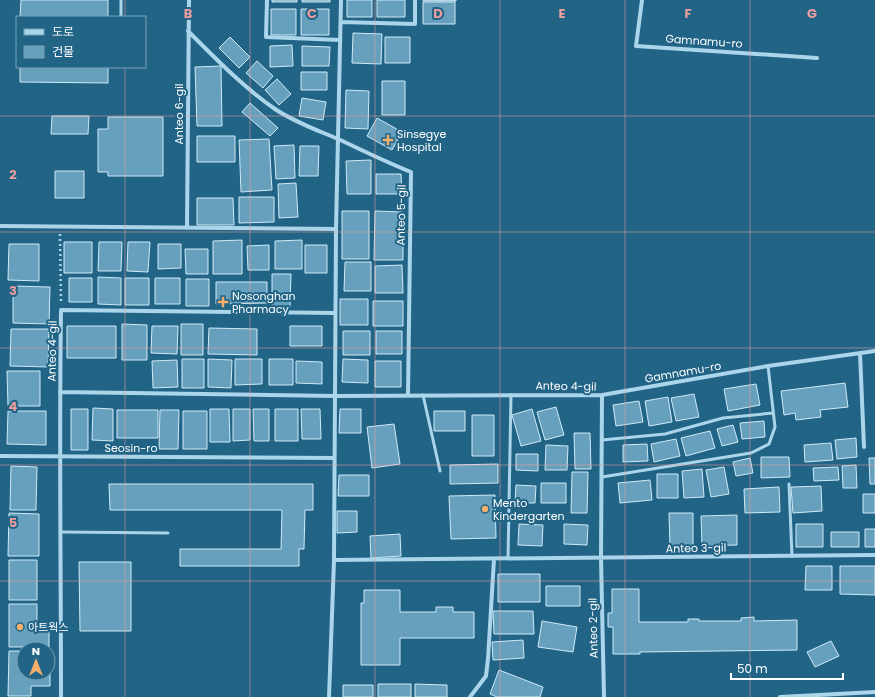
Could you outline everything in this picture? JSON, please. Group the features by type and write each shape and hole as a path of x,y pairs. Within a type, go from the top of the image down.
{"street":[{"name":"Anteo 6-gil","path":"187,228 189,0"},
{"path":"267,0 266,37 340,40"},
{"path":"329,697 334,560 336,229 341,0"},
{"path":"340,22 415,24 415,0"},
{"name":"Gamnamu-ro","path":"642,0 636,46 817,58"},
{"name":"Anteo 5-gil","path":"188,31 230,73 275,109 307,127 338,139 411,172 408,395"},
{"path":"0,226 336,229"},
{"name":"Anteo 4-gil","path":"335,313 61,310 60,392 335,396 602,395 601,558"},
{"name":"Gamnamu-ro","path":"602,395 768,366 875,351"},
{"path":"860,353 864,447"},
{"path":"60,392 59,456 61,532 61,697"},
{"name":"Seosin-ro","path":"0,456 334,458"},
{"name":"Anteo 3-gil","path":"334,560 875,555"},
{"name":"Anteo 2-gil","path":"601,558 604,697"},
{"path":"470,697 486,676 494,559"},
{"path":"780,697 875,692"}],"lane":[{"path":"121,0 121,16"},
{"path":"602,477 751,453 769,444 774,427 768,366"},
{"path":"423,395 440,471"},
{"path":"508,559 511,395"},
{"path":"602,440 666,434 723,418 773,413"},
{"path":"789,484 792,556"},
{"path":"61,532 168,533"}],"path":[{"path":"60,226 61,310"}],"building":[{"path":"21,0 108,0 108,16 20,16"},
{"path":"272,0 297,0 297,2 272,2"},
{"path":"302,0 330,0 330,2 302,2"},
{"path":"347,0 372,0 372,17 347,17"},
{"path":"377,0 405,0 405,17 377,17"},
{"path":"456,0 456,1 423,1"},
{"path":"423,2 455,2 455,24 423,24"},
{"path":"271,9 296,9 296,35 271,35"},
{"path":"301,9 329,9 329,35 301,35"},
{"path":"353,33 382,34 381,64 352,63"},
{"path":"230,37 250,57 239,68 219,48"},
{"path":"385,37 410,37 410,63 385,63"},
{"path":"292,45 293,66 270,67 270,46"},
{"path":"302,46 330,47 329,66 302,66"},
{"path":"257,61 273,76 263,88 246,73"},
{"path":"221,66 222,126 197,126 195,67"},
{"path":"20,68 108,68 108,83 20,82"},
{"path":"301,72 327,72 327,90 301,90"},
{"path":"277,79 291,94 279,105 265,90"},
{"path":"382,81 405,81 405,115 382,115"},
{"path":"346,90 369,91 368,129 345,128"},
{"path":"302,98 326,102 323,120 299,116"},
{"path":"250,103 278,128 270,136 242,112"},
{"path":"52,116 89,116 88,134 51,134"},
{"path":"108,117 163,117 163,176 108,176 108,172 98,172 98,129 108,129"},
{"path":"377,118 402,132 392,150 367,136"},
{"path":"197,136 235,136 235,162 197,162"},
{"path":"269,139 272,190 241,192 239,140"},
{"path":"294,145 295,178 276,179 274,146"},
{"path":"300,146 319,146 318,176 299,176"},
{"path":"371,160 371,194 347,194 346,161"},
{"path":"55,171 84,171 84,198 55,198"},
{"path":"376,174 401,174 402,194 376,194"},
{"path":"296,183 298,217 279,218 278,184"},
{"path":"239,197 274,197 274,222 239,223"},
{"path":"197,198 233,198 234,225 197,225"},
{"path":"342,211 369,211 369,259 342,259"},
{"path":"375,211 403,212 403,260 374,260"},
{"path":"242,240 242,274 213,274 213,241"},
{"path":"302,240 302,269 275,269 275,241"},
{"path":"64,242 92,242 92,273 64,273"},
{"path":"99,242 122,242 121,271 98,271"},
{"path":"128,242 150,242 148,272 127,271"},
{"path":"9,244 39,244 39,281 8,280"},
{"path":"158,244 181,244 181,268 158,269"},
{"path":"269,245 269,270 248,270 247,246"},
{"path":"305,245 327,245 327,273 305,273"},
{"path":"185,249 208,249 208,274 186,274"},
{"path":"345,262 371,262 371,291 344,291"},
{"path":"402,265 403,293 375,293 375,266"},
{"path":"272,274 291,274 290,307 272,306"},
{"path":"98,277 121,278 121,305 98,304"},
{"path":"69,278 92,278 92,302 69,302"},
{"path":"125,278 149,278 149,305 125,305"},
{"path":"155,278 180,278 180,304 155,304"},
{"path":"186,279 209,279 209,306 186,306"},
{"path":"216,282 267,282 267,303 216,304"},
{"path":"13,286 50,287 49,324 13,323"},
{"path":"340,299 368,299 368,325 340,325"},
{"path":"373,301 403,301 403,326 373,326"},
{"path":"122,324 147,325 147,360 122,360"},
{"path":"181,324 203,324 203,355 181,355"},
{"path":"67,326 116,326 116,358 67,358"},
{"path":"152,326 178,326 177,354 151,353"},
{"path":"290,326 322,326 322,346 290,346"},
{"path":"209,328 257,329 257,355 208,354"},
{"path":"11,329 49,329 48,367 10,366"},
{"path":"343,331 370,331 370,355 343,355"},
{"path":"376,331 402,331 402,354 376,354"},
{"path":"182,359 204,359 204,388 182,388"},
{"path":"208,359 232,360 231,388 208,387"},
{"path":"235,359 262,359 262,384 235,385"},
{"path":"269,359 293,359 293,385 269,385"},
{"path":"343,359 368,360 368,383 342,382"},
{"path":"177,360 178,387 153,388 152,361"},
{"path":"296,361 322,362 322,384 296,383"},
{"path":"375,361 401,361 401,387 375,387"},
{"path":"7,371 40,371 40,406 8,406"},
{"path":"845,383 848,407 820,410 821,417 796,420 795,413 784,415 781,391"},
{"path":"756,384 760,405 728,411 724,389"},
{"path":"694,394 699,417 676,421 671,398"},
{"path":"668,397 672,422 649,426 645,401"},
{"path":"639,401 643,422 616,426 613,405"},
{"path":"556,407 564,435 545,440 537,412"},
{"path":"93,408 113,409 113,441 92,440"},
{"path":"71,409 88,409 88,450 71,450"},
{"path":"210,409 229,409 230,442 210,442"},
{"path":"233,409 250,409 250,440 233,441"},
{"path":"253,409 269,409 269,441 254,441"},
{"path":"275,409 298,409 298,441 275,441"},
{"path":"301,409 320,409 321,439 302,439"},
{"path":"340,409 361,409 361,433 339,433"},
{"path":"532,409 541,441 521,446 512,415"},
{"path":"117,410 158,410 158,438 117,438"},
{"path":"160,410 179,410 178,449 159,449"},
{"path":"8,411 46,411 46,445 7,444"},
{"path":"183,411 207,411 207,449 183,449"},
{"path":"434,411 465,411 465,431 434,431"},
{"path":"472,415 494,415 494,456 472,456"},
{"path":"764,421 765,437 742,439 740,423"},
{"path":"394,424 400,464 372,468 367,427"},
{"path":"733,425 738,442 722,446 717,429"},
{"path":"710,431 715,448 686,456 681,438"},
{"path":"574,433 590,433 591,469 575,469"},
{"path":"856,438 857,457 837,459 835,440"},
{"path":"676,439 680,456 654,462 651,444"},
{"path":"831,443 833,460 805,462 804,445"},
{"path":"647,444 648,461 623,462 623,445"},
{"path":"546,445 568,446 567,470 545,470"},
{"path":"516,454 538,454 538,471 516,470"},
{"path":"761,457 789,457 790,477 761,478"},
{"path":"750,458 753,473 736,476 733,462"},
{"path":"869,458 875,458 875,484 870,484"},
{"path":"498,464 498,483 450,484 450,465"},
{"path":"856,465 857,488 843,488 842,466"},
{"path":"11,466 37,467 36,510 10,510"},
{"path":"724,467 729,494 711,497 706,470"},
{"path":"838,467 839,480 814,481 813,468"},
{"path":"702,469 704,497 684,498 682,471"},
{"path":"572,472 588,472 587,513 571,513"},
{"path":"657,474 678,474 678,498 657,498"},
{"path":"339,475 369,475 369,496 338,496"},
{"path":"650,480 652,500 620,503 618,483"},
{"path":"541,483 566,483 566,503 541,503"},
{"path":"109,484 313,484 313,510 305,510 304,549 299,549 299,566 180,566 180,549 281,549 282,510 110,510"},
{"path":"516,485 536,486 535,503 515,503"},
{"path":"821,486 822,511 793,513 791,487"},
{"path":"779,487 780,512 745,513 744,489"},
{"path":"863,494 875,494 875,513 863,513"},
{"path":"495,495 496,538 451,539 449,496"},
{"path":"337,511 357,511 357,532 337,533"},
{"path":"9,513 39,514 39,556 8,556"},
{"path":"669,513 693,513 693,547 670,548"},
{"path":"737,515 737,545 702,546 701,516"},
{"path":"519,524 543,525 542,546 518,545"},
{"path":"564,524 588,525 587,545 564,544"},
{"path":"796,524 823,524 823,547 796,547"},
{"path":"865,529 875,529 875,547 865,547"},
{"path":"831,532 859,532 859,547 831,547"},
{"path":"400,534 401,556 371,558 370,536"},
{"path":"9,560 37,560 37,600 9,600"},
{"path":"79,562 131,562 131,631 80,631"},
{"path":"806,566 832,566 832,590 805,590"},
{"path":"840,566 875,566 875,595 840,594"},
{"path":"498,574 540,574 540,602 498,602"},
{"path":"546,586 580,586 580,606 546,606"},
{"path":"612,589 639,589 639,622 688,622 688,619 699,619 699,621 741,621 741,618 754,617 754,621 797,620 797,650 640,652 640,654 613,654 613,627 608,627 608,613 612,613"},
{"path":"364,590 400,590 400,612 436,612 436,607 453,607 453,612 474,612 474,638 400,638 400,665 361,665 361,603 364,603"},
{"path":"9,604 37,604 37,626 49,626 49,641 16,641 16,647 9,647"},
{"path":"493,611 533,611 534,634 494,634"},
{"path":"542,621 577,627 573,652 538,647"},
{"path":"523,640 524,658 493,660 492,642"},
{"path":"831,641 839,656 815,667 807,652"},
{"path":"9,651 16,651 16,681 50,681 50,686 31,686 31,696 8,696"},
{"path":"499,670 543,687 540,697 497,697 490,694"},
{"path":"378,684 411,684 411,697 378,697"},
{"path":"415,684 447,685 447,697 415,697"},
{"path":"343,685 373,685 373,697 343,697"}],"place":[{"name":"Sinsegye Hospital","path":"388,140"},
{"name":"Nosonghan Pharmacy","path":"223,302"},
{"name":"Mento Kindergarten","path":"485,509"},
{"name":"아트웍스","path":"20,627"}]}
